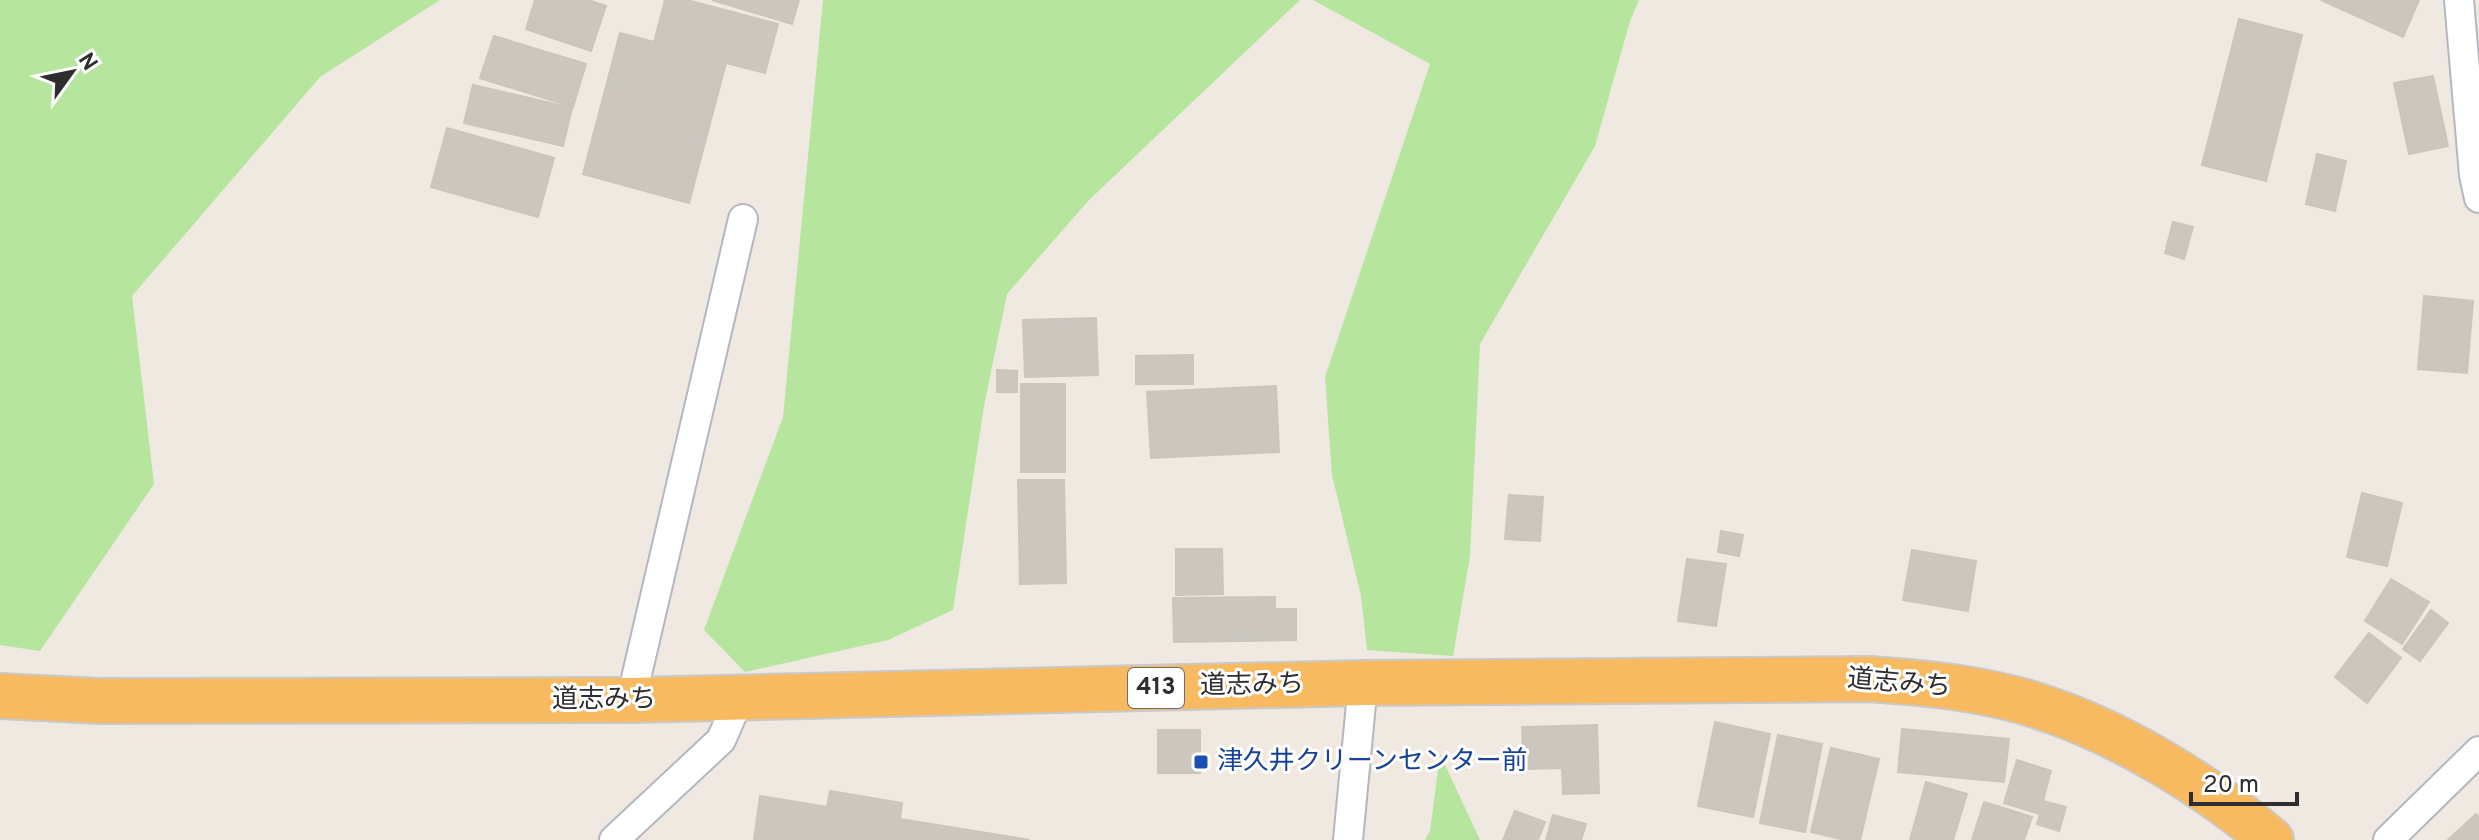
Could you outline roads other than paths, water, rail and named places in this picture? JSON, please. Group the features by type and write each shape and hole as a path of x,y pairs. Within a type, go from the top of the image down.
{"highway":[{"name":"道志みち","path":"0,696 100,701 631,700 1363,683 1797,678 1935,683 2049,709 2103,732 2155,758 2252,823 2271,840"}],"street":[{"path":"2459,0 2471,146 2479,198"},
{"path":"631,700 743,219"},
{"path":"1348,840 1363,683"},
{"path":"614,840 721,740 739,699"},
{"path":"2388,840 2479,751"}],"place":[{"name":"津久井クリーンセンター前","path":"1201,762"}]}
